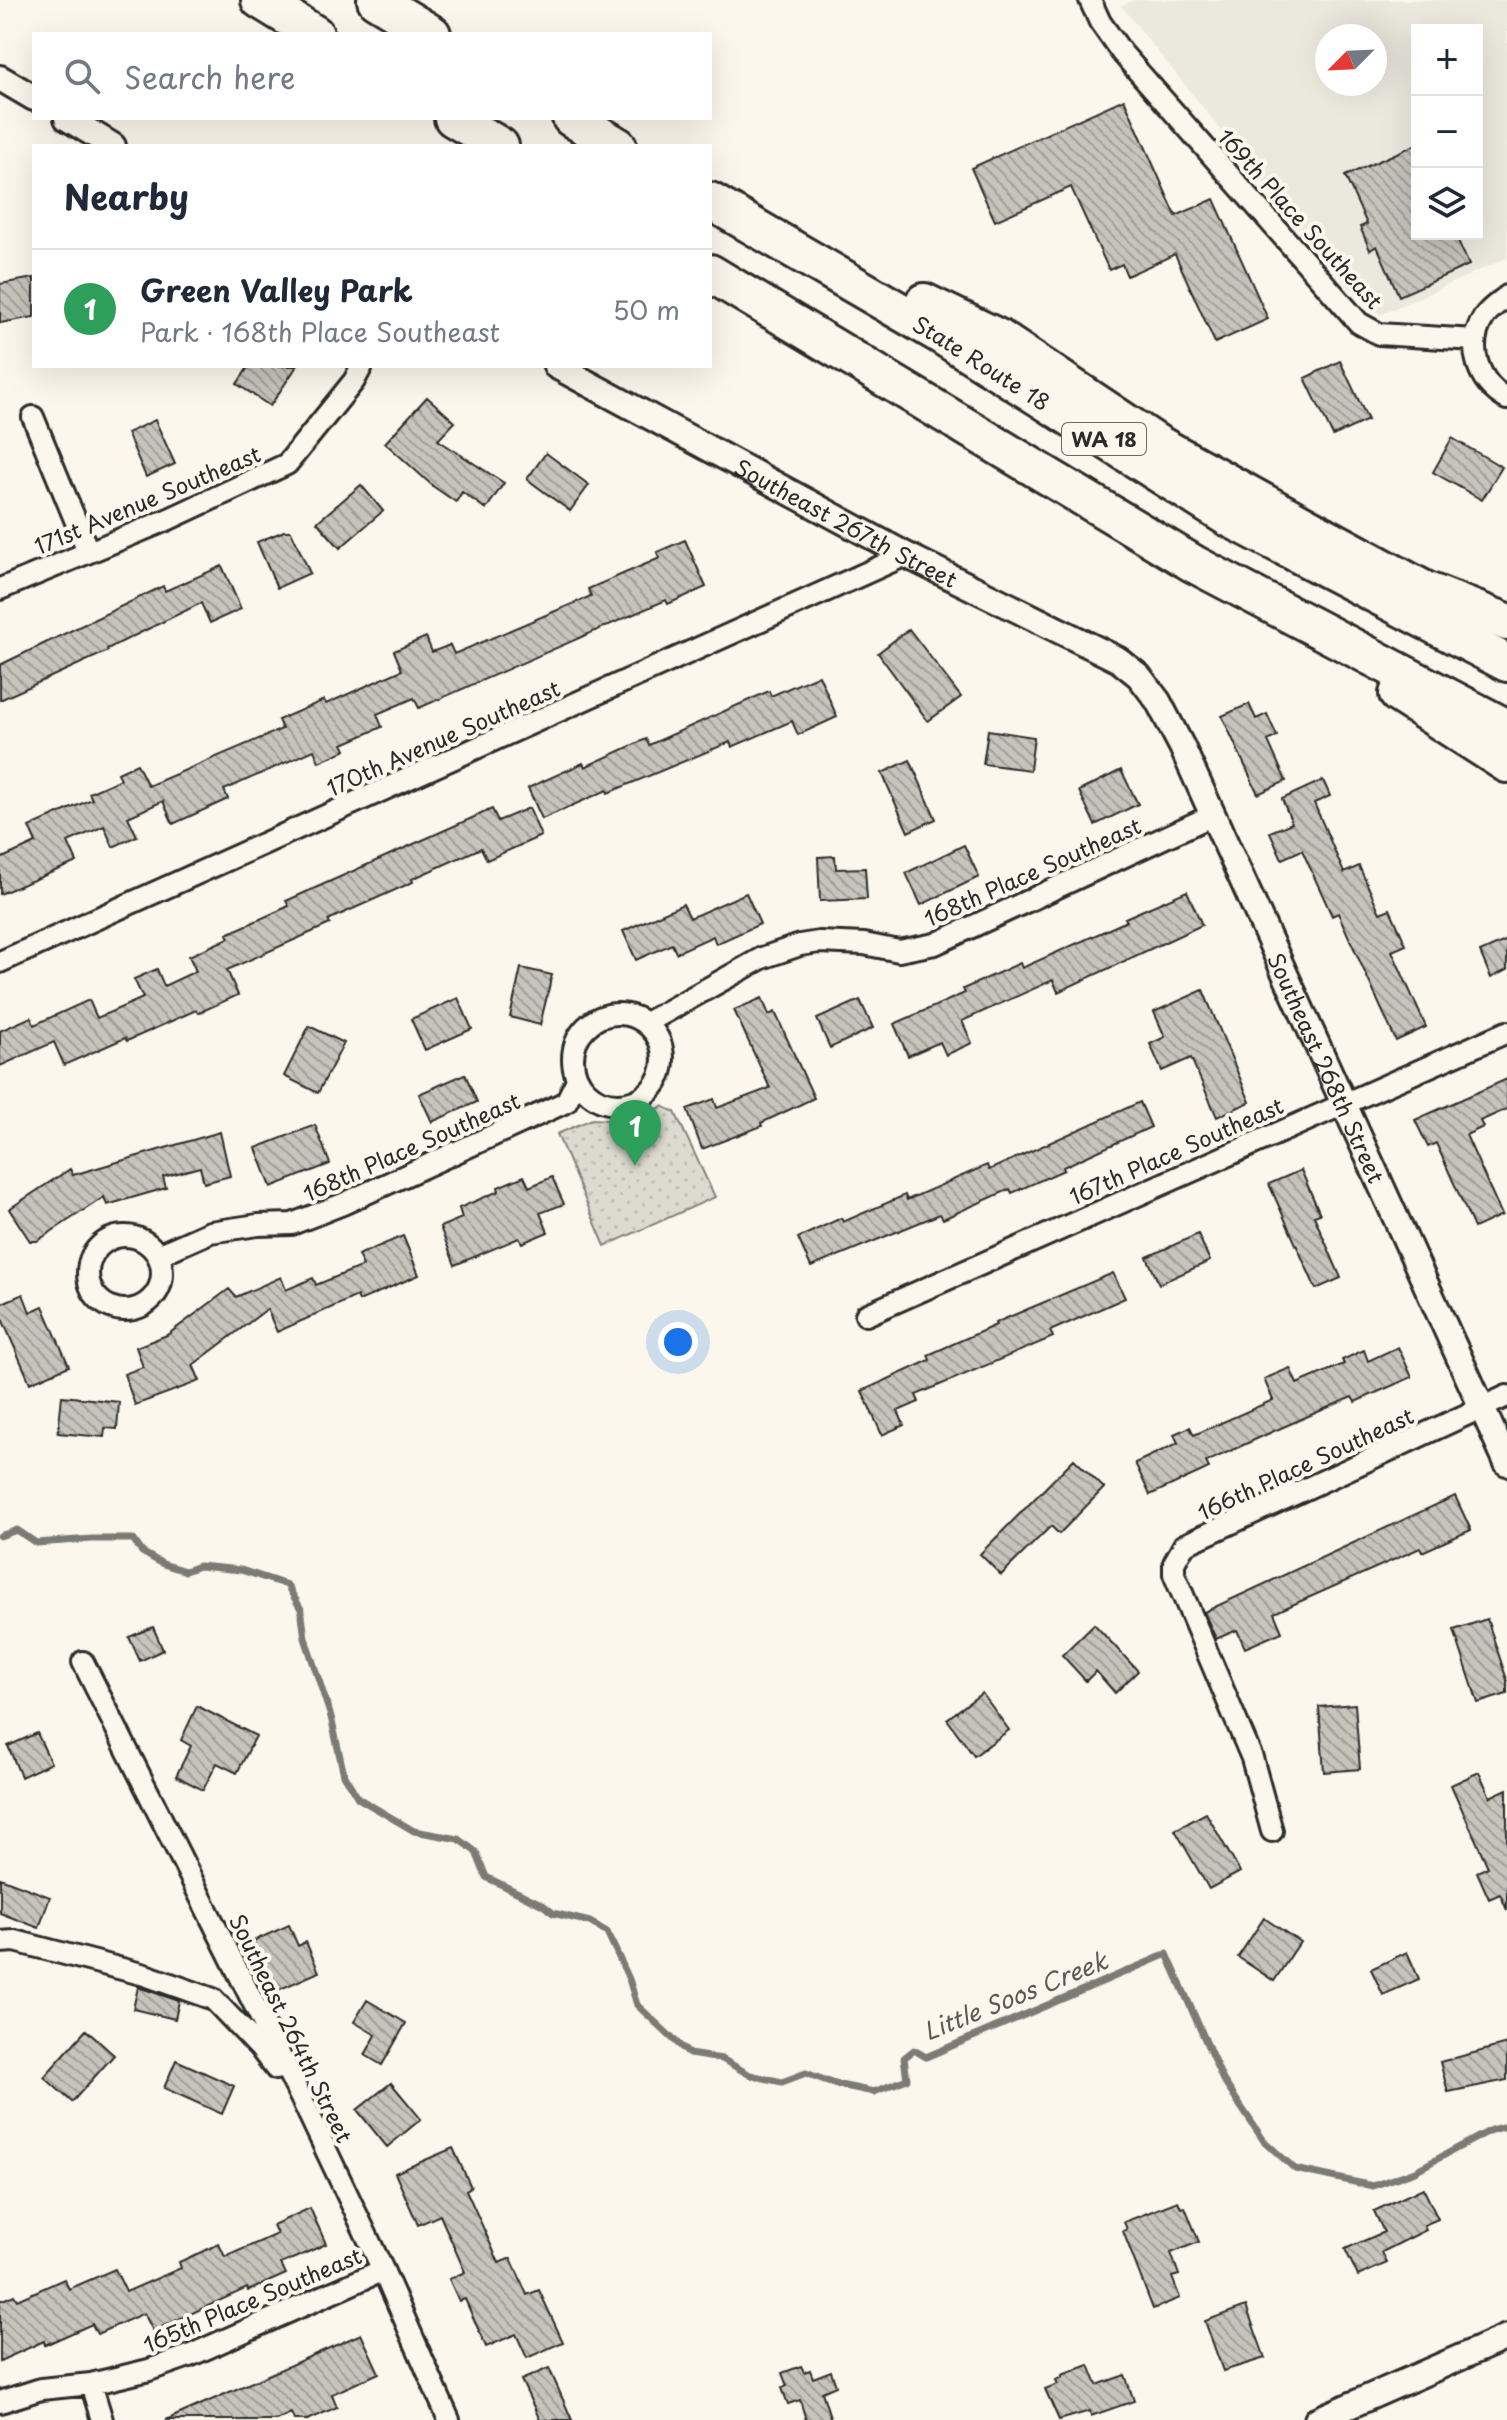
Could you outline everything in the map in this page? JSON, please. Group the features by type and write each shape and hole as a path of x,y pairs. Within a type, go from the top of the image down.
{"highway":[{"path":"260,0 312,32"},
{"path":"376,0 429,32"},
{"path":"456,120 497,144"},
{"path":"574,120 615,144"},
{"path":"712,201 999,338 1158,444 1425,590 1507,622"},
{"name":"State Route 18","path":"712,201 939,334 1227,517 1507,663"},
{"name":"WA 18","path":"712,274 1194,564 1507,728"},
{"path":"1194,564 1507,764"}],"street":[{"name":"169th Place Southeast","path":"1090,0 1100,22 1122,53 1359,323 1379,334 1475,340"},
{"path":"0,78 32,97"},
{"path":"70,120 110,144"},
{"path":"1507,296 1484,316 1475,340 1475,355 1483,377 1495,392 1507,399"},
{"name":"171st Avenue Southeast","path":"0,589 169,519 287,464 354,381 361,368"},
{"name":"Southeast 267th Street","path":"560,368 906,555 1085,641 1119,660 1139,676"},
{"path":"33,417 88,551"},
{"name":"170th Avenue Southeast","path":"0,962 906,555"},
{"name":"Southeast 268th Street","path":"1139,676 1158,701 1213,815 1341,1103 1507,1463"},
{"name":"168th Place Southeast","path":"646,1023 762,958 800,945 819,942 864,944 899,951 935,944 1213,815"},
{"path":"618,1013 633,1016 646,1023 656,1034 662,1047 660,1076 652,1089 641,1098 613,1104 598,1100 577,1080 573,1049 579,1035 602,1016 618,1013"},
{"name":"167th Place Southeast","path":"866,1315 1507,1032"},
{"name":"168th Place Southeast","path":"158,1255 210,1232 292,1224 343,1204 566,1102 577,1080"},
{"name":"166th Place Southeast","path":"1272,1831 1252,1758 1174,1574 1174,1563 1184,1545 1507,1396"},
{"name":"Southeast 264th Street","path":"83,1662 307,2110 383,2270 449,2420"},
{"path":"0,1942 15,1941 145,1975 213,1999 259,2047 307,2110"},
{"name":"165th Place Southeast","path":"0,2402 41,2389 91,2384 149,2370 189,2356 383,2270"},
{"path":"1317,2420 1507,2337"},
{"path":"91,2384 102,2420"}],"shaded area":[{"path":"1134,0 1507,0 1507,258 1380,315 1348,287 1121,6"},
{"path":"662,1106 675,1112 715,1197 605,1246 557,1134 592,1119 628,1121"}],"building":[{"path":"1124,99 1176,216 1214,199 1268,319 1215,343 1175,254 1127,276 1122,264 1109,270 1071,187 995,221 971,168"},
{"path":"1411,147 1411,240 1458,240 1469,265 1399,296 1377,246 1370,250 1360,227 1367,224 1345,176"},
{"path":"32,278 32,317 0,323 0,284"},
{"path":"1340,361 1368,420 1333,436 1305,378"},
{"path":"248,368 296,368 270,406 237,384"},
{"path":"427,397 455,422 438,440 504,483 486,509 462,492 456,502 434,487 385,443"},
{"path":"155,420 175,464 146,477 127,433"},
{"path":"1452,438 1502,467 1482,500 1433,472"},
{"path":"546,453 589,485 570,511 527,479"},
{"path":"361,485 383,511 340,548 317,522"},
{"path":"291,531 310,573 277,588 257,542"},
{"path":"685,540 706,587 668,604 666,600 419,708 414,698 377,714 382,727 343,744 346,750 319,762 314,750 224,790 228,799 173,824 163,801 128,817 137,836 113,847 104,826 68,842 77,862 0,894 0,859 36,843 29,827 92,799 89,793 121,779 118,773 137,764 148,786 282,729 278,720 324,700 326,704 402,670 394,651 426,637 432,652 450,645 454,654 591,596 588,589 660,558 657,552"},
{"path":"222,566 241,609 210,623 201,603 108,651 0,700 0,665 163,586 165,591"},
{"path":"909,629 961,697 928,721 878,653"},
{"path":"819,675 837,717 798,735 792,721 732,747 730,742 542,819 528,788 583,763 585,767 646,739 649,745 769,691 771,696"},
{"path":"1249,704 1256,719 1267,714 1277,736 1268,741 1286,781 1258,794 1222,716"},
{"path":"988,730 1034,737 1030,770 983,764"},
{"path":"910,760 936,819 908,832 882,773"},
{"path":"1121,770 1138,804 1095,825 1079,791"},
{"path":"1323,780 1330,796 1314,803 1344,873 1359,866 1380,913 1390,909 1406,945 1392,951 1426,1027 1396,1041 1338,913 1332,916 1302,850 1282,859 1270,832 1292,823 1282,799"},
{"path":"529,808 541,836 487,860 481,848 328,920 330,924 227,970 238,995 64,1065 54,1042 0,1066 0,1031 31,1017 34,1025 89,1000 97,1018 143,998 134,979 157,969 164,986 196,971 189,956 229,938 227,934 289,906 286,901 492,809 498,821"},
{"path":"964,845 979,877 921,905 906,873"},
{"path":"835,856 836,869 865,868 867,899 820,901 818,857"},
{"path":"1187,891 1202,925 1058,992 1053,980 962,1021 972,1043 946,1055 940,1042 908,1056 894,1024 965,993 963,989 1020,963 1022,968"},
{"path":"746,893 760,924 716,944 713,936 676,953 672,944 636,960 623,931 683,904 690,918"},
{"path":"1507,940 1507,970 1491,978 1480,952"},
{"path":"521,968 552,975 540,1025 510,1017"},
{"path":"1203,990 1250,1102 1217,1117 1191,1058 1162,1071 1150,1044 1165,1037 1154,1012"},
{"path":"458,998 472,1029 425,1050 411,1019"},
{"path":"762,998 769,1015 775,1012 814,1098 761,1123 762,1126 702,1149 687,1109 714,1099 717,1108 770,1088 734,1010"},
{"path":"860,1000 873,1028 830,1048 817,1019"},
{"path":"309,1026 344,1043 318,1093 284,1076"},
{"path":"465,1074 477,1102 432,1122 419,1094"},
{"path":"1507,1079 1507,1109 1480,1121 1483,1127 1466,1135 1502,1215 1474,1228 1436,1143 1428,1147 1415,1120"},
{"path":"1140,1102 1151,1127 1012,1193 1010,1189 943,1219 940,1214 811,1267 798,1238 841,1218 843,1222 905,1195 907,1200 987,1165 989,1170"},
{"path":"315,1125 330,1164 271,1187 256,1148"},
{"path":"220,1132 230,1176 204,1183 200,1167 163,1177 166,1188 107,1205 104,1197 37,1241 30,1241 9,1209 70,1169 73,1175"},
{"path":"1301,1170 1320,1214 1314,1216 1341,1278 1316,1289 1269,1184"},
{"path":"524,1176 529,1187 552,1177 564,1204 540,1213 548,1232 522,1243 519,1238 455,1265 440,1227 462,1218 459,1208 499,1191 498,1187"},
{"path":"1198,1234 1210,1261 1159,1284 1147,1257"},
{"path":"403,1236 419,1275 359,1301 357,1296 277,1332 267,1309 193,1365 200,1381 135,1405 124,1374 143,1367 136,1347 167,1335 229,1289 236,1297 281,1277 286,1290 313,1278 316,1285 363,1266 358,1255"},
{"path":"1113,1273 1125,1298 1050,1331 1053,1337 916,1395 919,1402 898,1411 904,1425 882,1435 862,1391 930,1360 928,1355 995,1323"},
{"path":"23,1294 30,1312 43,1306 69,1366 30,1383 0,1314 0,1304"},
{"path":"1398,1347 1412,1377 1355,1402 1352,1397 1274,1431 1206,1462 1209,1468 1150,1495 1135,1463 1178,1443 1174,1434 1190,1427 1194,1435 1273,1400 1264,1379 1290,1368 1297,1384 1344,1364 1342,1360 1364,1350 1368,1361"},
{"path":"62,1396 119,1402 117,1429 105,1428 104,1437 58,1433"},
{"path":"1074,1459 1104,1488 1059,1534 1051,1526 1001,1575 980,1554"},
{"path":"1455,1496 1471,1530 1422,1552 1420,1548 1274,1613 1282,1632 1245,1648 1237,1630 1216,1639 1204,1612"},
{"path":"1487,1619 1507,1680 1507,1694 1478,1703 1454,1630"},
{"path":"1094,1624 1138,1671 1115,1693 1096,1671 1086,1681 1062,1655"},
{"path":"153,1627 163,1650 140,1661 129,1637"},
{"path":"982,1693 1009,1730 974,1756 947,1719"},
{"path":"1355,1704 1360,1769 1324,1772 1319,1707"},
{"path":"197,1706 256,1736 237,1773 217,1763 203,1790 176,1776 191,1746 181,1740"},
{"path":"37,1733 51,1763 21,1777 8,1746"},
{"path":"1479,1772 1490,1797 1507,1789 1507,1910 1500,1894 1489,1899 1477,1872 1488,1867 1451,1785"},
{"path":"1206,1813 1240,1872 1209,1889 1175,1830"},
{"path":"0,1878 50,1897 39,1928 0,1913"},
{"path":"1264,1918 1300,1942 1274,1981 1238,1957"},
{"path":"289,1925 298,1946 306,1942 319,1972 276,1991 253,1941"},
{"path":"1407,1952 1419,1979 1383,1995 1371,1969"},
{"path":"138,1987 179,2001 175,2019 133,2009"},
{"path":"367,2000 406,2023 382,2065 365,2055 376,2035 354,2022"},
{"path":"86,2030 114,2055 72,2102 44,2077"},
{"path":"1507,2044 1507,2080 1448,2092 1440,2062"},
{"path":"176,2060 234,2086 222,2114 164,2088"},
{"path":"391,2083 421,2119 387,2147 357,2110"},
{"path":"453,2148 471,2187 466,2190 499,2263 511,2258 527,2295 539,2290 563,2342 527,2358 516,2334 486,2347 465,2299 459,2301 449,2279 465,2272 440,2215 418,2225 395,2173"},
{"path":"1423,2188 1438,2219 1424,2225 1426,2230 1382,2252 1387,2263 1358,2276 1345,2249 1384,2232 1374,2211"},
{"path":"1178,2201 1181,2208 1185,2207 1199,2242 1171,2253 1179,2275 1172,2277 1180,2298 1153,2309 1123,2231 1127,2229 1124,2222"},
{"path":"310,2208 326,2244 281,2264 286,2274 248,2291 247,2288 153,2331 144,2313 97,2334 92,2324 0,2361 0,2301 14,2295 17,2300 64,2279 69,2289 115,2269 126,2292 181,2268 179,2262 219,2244 225,2257 277,2234 273,2225"},
{"path":"1246,2306 1265,2358 1223,2371 1205,2321"},
{"path":"361,2334 379,2373 332,2394 337,2407 308,2420 294,2420 291,2413 276,2420 166,2420"},
{"path":"1089,2365 1097,2385 1125,2375 1134,2401 1091,2416 1090,2411 1059,2420 1045,2389 1058,2384 1056,2380 1062,2375"},
{"path":"801,2366 804,2372 810,2370 813,2378 831,2371 836,2386 822,2392 831,2420 806,2420 800,2400 788,2404 782,2388 787,2386 782,2373"},
{"path":"549,2368 572,2420 540,2420 521,2380"}],"waterway":[{"name":"Little Soos Creek","path":"0,1536 17,1530 36,1543 133,1539 142,1552 163,1564 185,1571 199,1566 241,1570 287,1585 301,1609 305,1638 331,1717 344,1775 358,1798 414,1831 459,1839 476,1852 486,1877 553,1913 590,1922 607,1932 629,1979 637,2005 689,2054 722,2059 750,2075 782,2082 806,2073 835,2084 874,2092 907,2079 904,2058 914,2050 926,2057 1167,1954 1223,2080 1264,2141 1295,2169 1373,2186 1415,2171 1491,2130 1507,2126"}],"place":[{"name":"Green Valley Park","path":"635,1166"}]}
